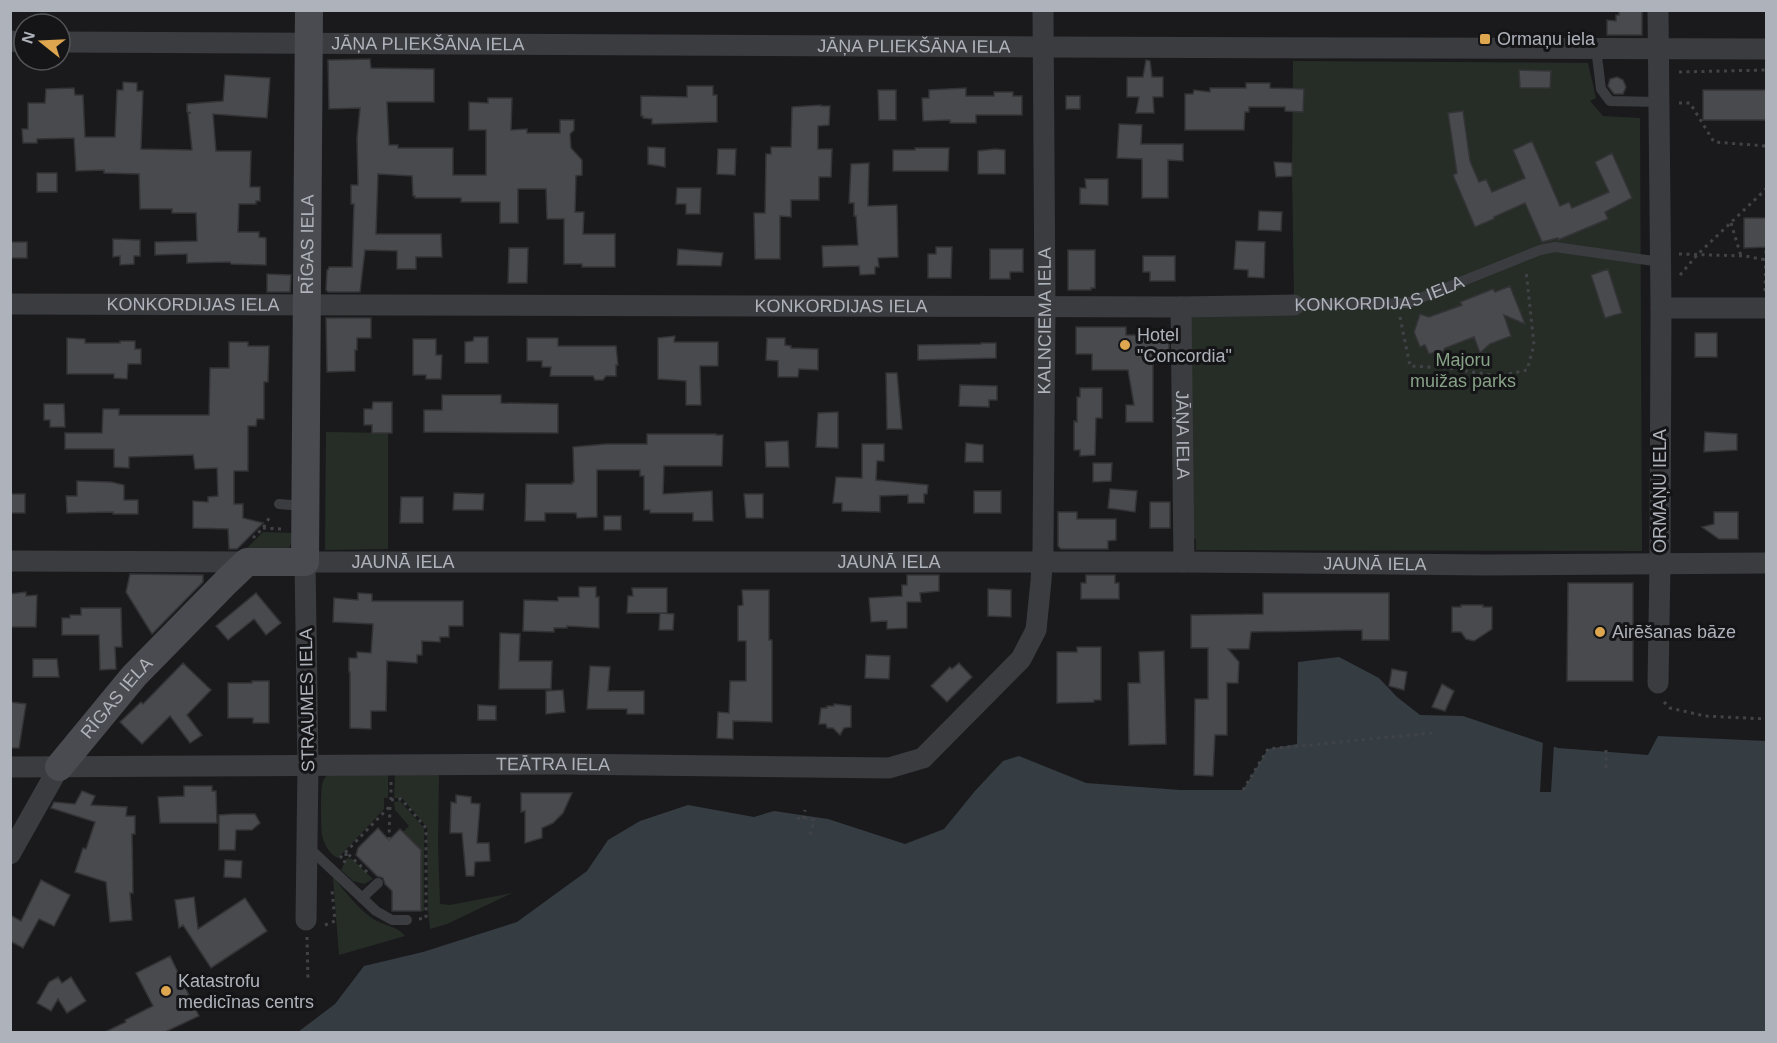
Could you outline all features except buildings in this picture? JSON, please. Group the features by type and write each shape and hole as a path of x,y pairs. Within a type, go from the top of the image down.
{"street":[{"name":"RĪGAS IELA","path":"296,496 308,304 309,10"},
{"name":"KALNCIEMA IELA","path":"1036,630 1043,562 1045,307 1043,10"},
{"name":"ORMAŅU IELA","path":"1658,10 1658,48 1669,103 1670,258 1661,308 1658,683"},
{"name":"JĀŅA PLIEKŠĀNA IELA","path":"72,42 1767,49"},
{"name":"KONKORDIJAS IELA","path":"10,304 1045,307 1294,305"},
{"name":"JĀŅA IELA","path":"1181,307 1184,562"},
{"path":"1661,308 1766,308"},
{"name":"STRAUMES IELA","path":"296,496 305,562 308,765 307,926"},
{"name":"JAUNĀ IELA","path":"10,561 1184,562 1487,565 1767,563"},
{"name":"RĪGAS IELA","path":"10,854 59,767 134,676 247,562"},
{"name":"TEĀTRA IELA","path":"10,767 561,764 889,768 923,758 1020,658 1036,630"}],"lane":[{"path":"1596,48 1601,89 1610,101 1669,103"},
{"name":"KONKORDIJAS IELA","path":"1294,305 1408,303 1524,256 1555,247 1670,258"},
{"path":"308,847 376,911 392,920 407,920"},
{"path":"362,898 378,883"}],"path":[{"path":"1679,72 1767,70"},
{"path":"1669,103 1690,104 1714,142 1767,146"},
{"path":"1678,276 1767,189"},
{"path":"1731,223 1741,256"},
{"path":"1766,248 1766,308"},
{"path":"1670,258 1698,254 1766,260"},
{"path":"1408,303 1399,315 1410,366 1499,375 1527,370 1534,345 1524,256"},
{"path":"1658,683 1660,698 1670,708 1705,716 1767,719"},
{"path":"1243,790 1268,749 1432,733"},
{"path":"1606,749 1606,768"},
{"path":"389,840 391,774"},
{"path":"391,800 401,800 426,828 426,918 407,920"},
{"path":"307,926 312,930 335,921 332,858 337,861 390,806"},
{"path":"804,818 806,810"},
{"path":"797,818 814,820 809,839"},
{"path":"334,871 346,858 346,852"},
{"path":"346,852 378,883"},
{"path":"307,926 308,982"}],"green space":[{"name":"Majoru muižas parks","path":"1293,61 1588,63 1596,98 1590,101 1603,116 1640,118 1642,551 1196,550 1196,540 1191,534 1190,316 1294,295"},
{"path":"326,432 388,433 388,549 325,550"},
{"path":"263,532 295,533 289,548 243,552"},
{"path":"329,773 388,774 388,798 384,798 384,809 338,858 328,849 322,835 322,786"},
{"path":"395,774 439,774 440,904 450,905 512,893 447,924 430,929 427,827 402,798 394,798"},
{"path":"400,801 424,828 424,911 421,911 421,850 403,832 409,826 395,810 394,802"},
{"path":"347,858 352,859 373,879 364,884 353,881 341,870"},
{"path":"333,877 367,914 405,936 339,955"}],"shaded area":[{"path":"1339,657 1379,678 1397,697 1420,715 1463,716 1558,748 1648,755 1658,736 1766,741 1766,1032 298,1032 335,1004 364,966 423,952 517,922 587,871 608,840 640,821 688,805 754,817 774,811 828,819 905,844 944,829 1003,761 1019,756 1086,783 1180,790 1243,790 1268,749 1297,744 1298,662"}],"pier":[{"path":"1543,741 1554,744 1551,792 1540,792"}],"place":[{"name":"Ormaņu iela","path":"1485,39"},
{"name":"Hotel \"Concordia\"","path":"1125,345"},
{"name":"Airēšanas bāze","path":"1600,632"},
{"name":"Katastrofu medicīnas centrs","path":"166,991"}]}
